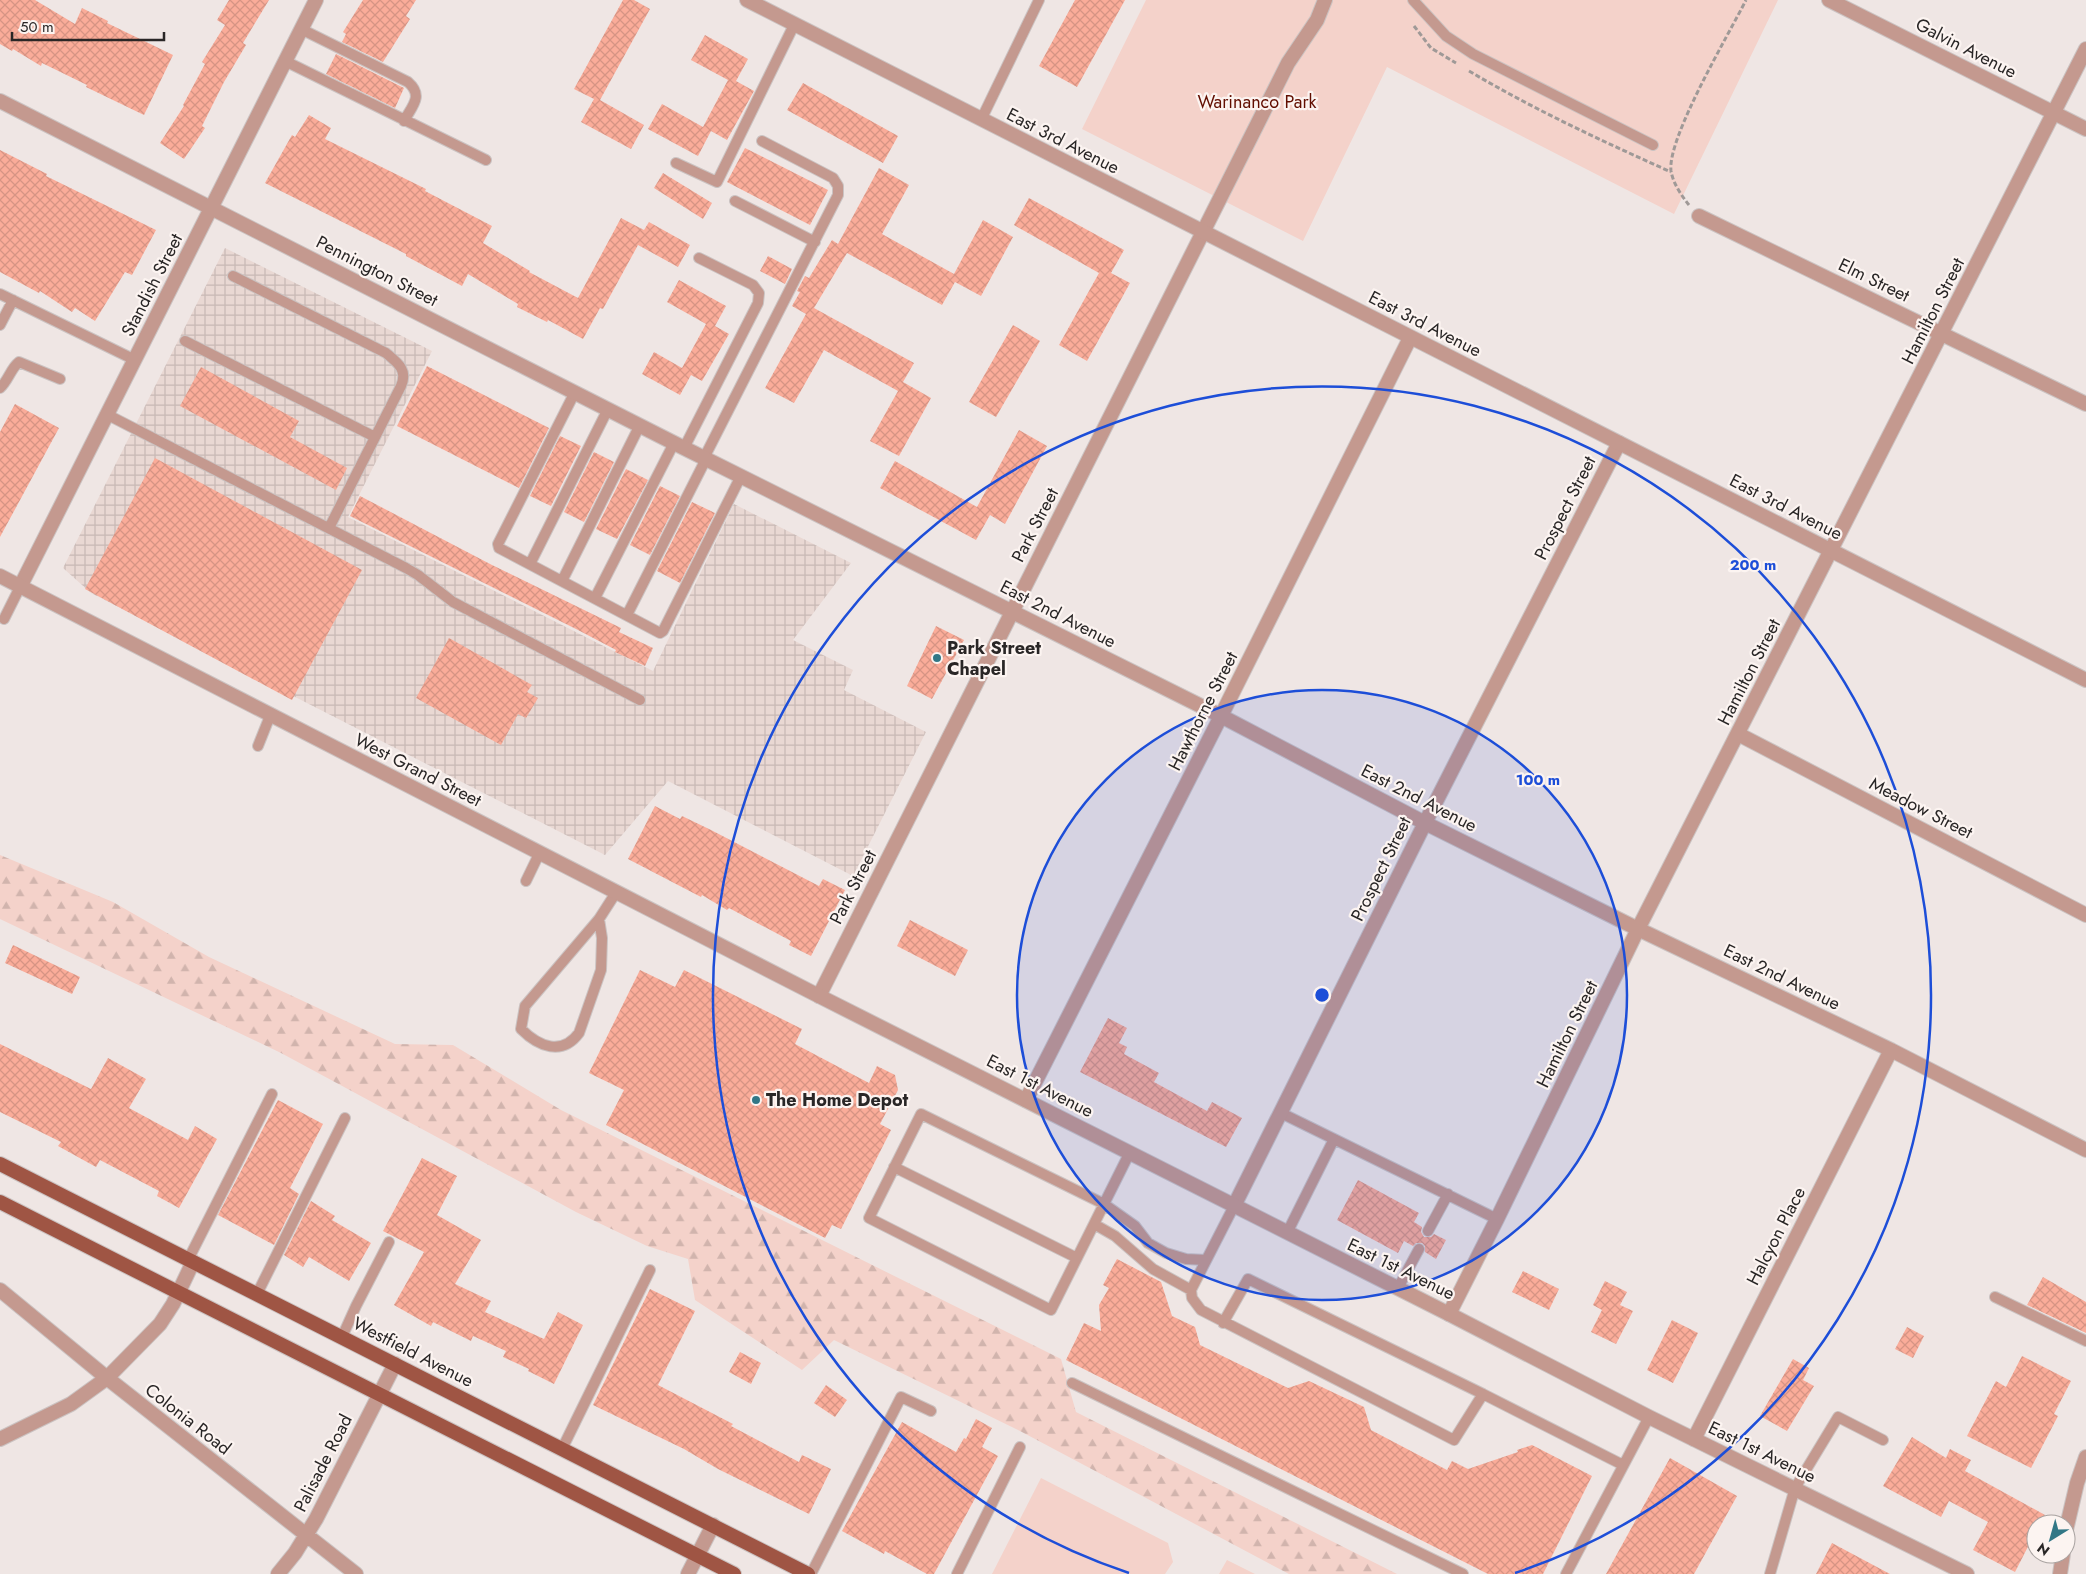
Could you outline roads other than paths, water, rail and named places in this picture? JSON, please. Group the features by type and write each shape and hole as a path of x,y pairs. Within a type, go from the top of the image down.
{"main road":[{"name":"Westfield Avenue","path":"0,1164 810,1574"},
{"path":"0,1202 734,1574"}],"street":[{"name":"Standish Street","path":"20,586 316,0"},
{"name":"East 3rd Avenue","path":"746,0 2086,680"},
{"name":"Park Street","path":"819,996 1288,63 1317,20 1326,0"},
{"name":"Galvin Avenue","path":"1829,0 2086,130"},
{"name":"Hamilton Street","path":"1449,1314 1498,1219 1638,929 2086,49"},
{"name":"Pennington Street","path":"0,101 739,475"},
{"name":"Elm Street","path":"1699,216 2086,404"},
{"name":"Hawthorne Street","path":"1026,1100 1410,338"},
{"name":"Prospect Street","path":"1234,1206 1425,823 1619,444"},
{"name":"East 2nd Avenue","path":"739,475 1221,716 1425,823 1638,929 1892,1050 2086,1150"},
{"name":"West Grand Street","path":"0,576 819,996"},
{"name":"Meadow Street","path":"1738,734 2086,915"},
{"name":"East 1st Avenue","path":"819,996 1130,1152 1649,1417 1967,1574"},
{"name":"Halcyon Place","path":"1694,1439 1892,1050"},
{"path":"0,1439 71,1404 106,1378 160,1324 179,1292 191,1261"},
{"name":"Colonia Road","path":"0,1290 106,1378 356,1574"},
{"name":"Palisade Road","path":"278,1574 306,1536 395,1364"},
{"path":"2070,1514 2077,1482 2086,1457"},
{"path":"688,1574 713,1526"}],"lane":[{"path":"981,120 1038,0"},
{"path":"1413,0 1446,36 1473,54 1653,145"},
{"path":"676,163 717,182 794,25"},
{"path":"302,29 408,82 416,88 417,97 404,121"},
{"path":"285,61 486,160"},
{"path":"627,615 838,195 838,186 833,178 762,141"},
{"path":"735,201 815,242"},
{"path":"595,598 758,303 759,293 753,285 699,258"},
{"path":"233,276 386,354 403,368 403,381 329,528"},
{"path":"0,294 135,360"},
{"path":"0,325 13,300"},
{"path":"185,340 375,437"},
{"path":"0,388 8,380 19,362 60,379"},
{"path":"575,392 498,544 500,548 660,633 663,631 739,475"},
{"path":"530,564 608,409"},
{"path":"108,414 418,575 453,602 640,700"},
{"path":"562,581 640,426"},
{"path":"4,619 20,586"},
{"path":"258,746 270,716"},
{"path":"526,881 540,852"},
{"path":"599,919 602,938 601,970 579,1032 566,1046 547,1046 529,1037 521,1029 525,1006 599,919 617,891"},
{"path":"191,1261 272,1094"},
{"path":"1281,1112 1498,1219"},
{"path":"1130,1152 1104,1204 1077,1258 1050,1310 869,1218 921,1114 1104,1204 1135,1226 1148,1243 1166,1253 1179,1257 1206,1260"},
{"path":"257,1294 345,1118"},
{"path":"1287,1233 1334,1139"},
{"path":"894,1167 1077,1258"},
{"path":"1428,1230 1448,1194"},
{"path":"1234,1206 1191,1290 1192,1298 1201,1310 1454,1440 1483,1394"},
{"path":"1094,1224 1114,1236 1153,1269 1191,1290"},
{"path":"342,1337 389,1242"},
{"path":"1398,1288 1419,1249"},
{"path":"562,1449 650,1270"},
{"path":"1224,1323 1248,1279 1623,1465"},
{"path":"1995,1297 2086,1341"},
{"path":"1072,1383 1463,1574"},
{"path":"810,1574 901,1397 931,1411"},
{"path":"1566,1574 1649,1417"},
{"path":"1770,1574 1796,1488 1838,1417 1883,1440"},
{"path":"957,1574 1020,1447"}],"place":[{"name":"Park Street Chapel","path":"937,658"},
{"name":"The Home Depot","path":"756,1100"}],"park label":[{"name":"Warinanco Park","path":"1257,102"}]}
